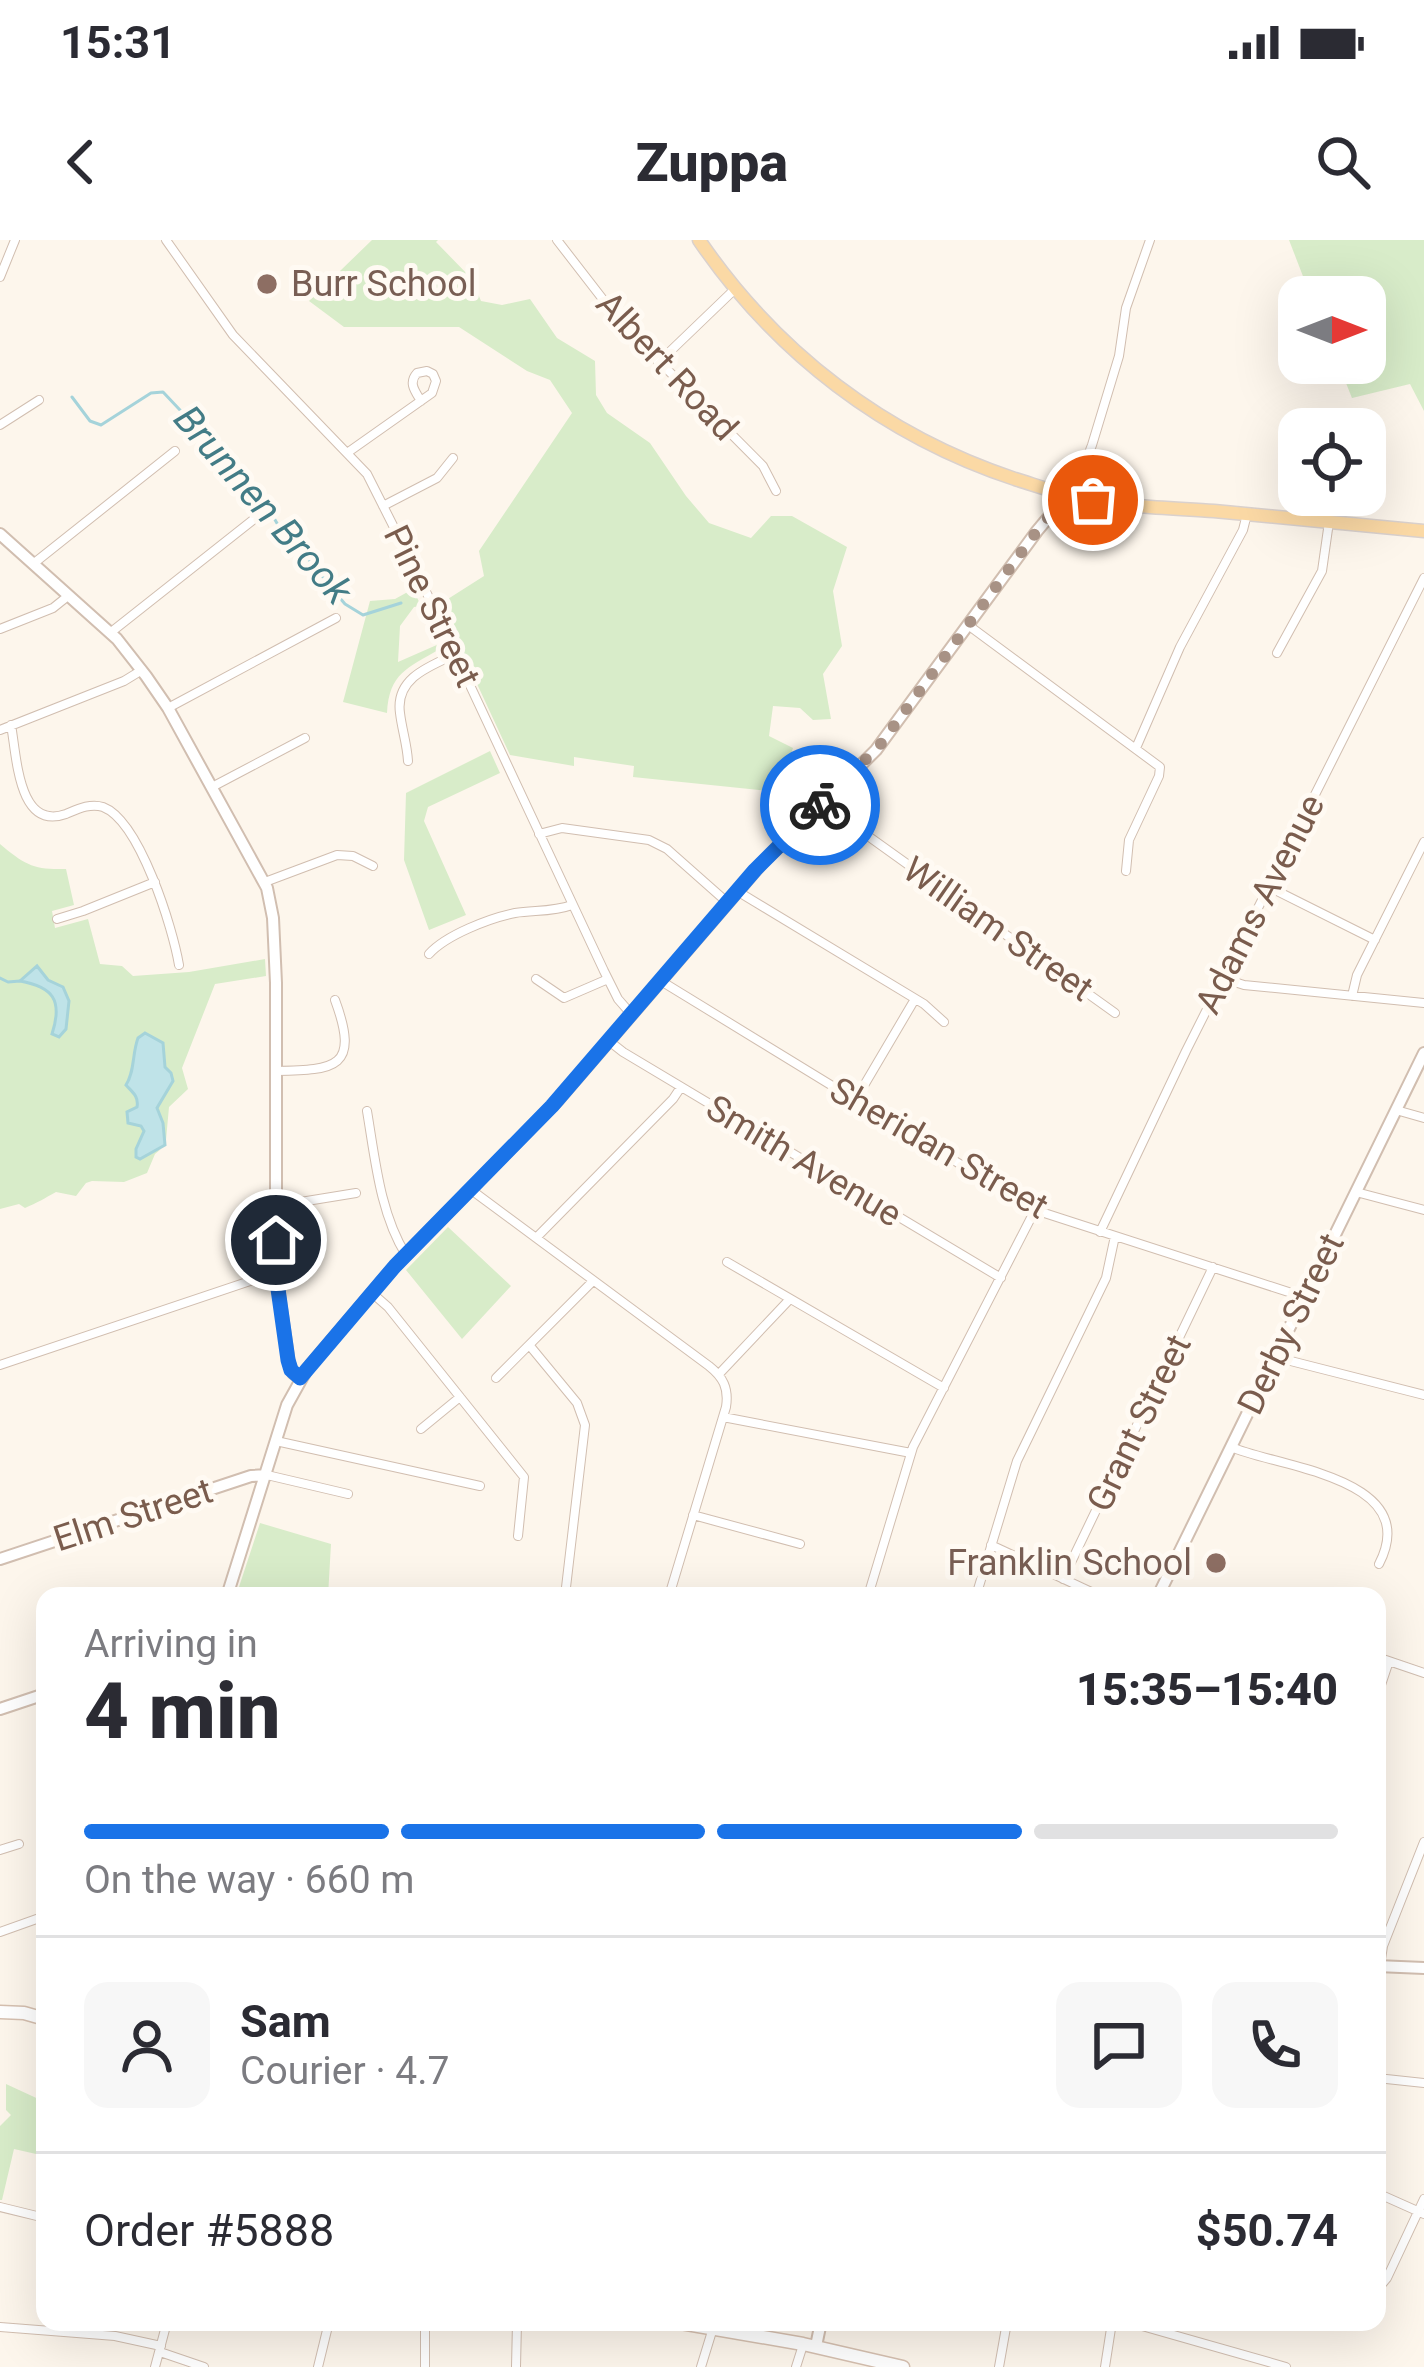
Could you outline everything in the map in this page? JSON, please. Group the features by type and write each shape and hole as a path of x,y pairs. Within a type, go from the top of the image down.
{"main road":[{"path":"699,240 735,289 796,353 881,417 967,461 1067,495 1100,501 1424,531"},
{"path":"0,2012 36,2015"},
{"path":"730,2331 900,2367"}],"street":[{"path":"0,277 15,240"},
{"name":"Pine Street","path":"166,240 232,335 367,474 608,979 632,1015"},
{"name":"Albert Road","path":"557,240 614,316 763,466 776,490"},
{"path":"230,1587 300,1378 406,1255 552,1106 737,891 877,750 1079,478 1150,240"},
{"path":"658,362 735,289"},
{"path":"347,453 421,401 432,393 436,386 433,374 424,371 412,383 421,401"},
{"path":"0,424 38,400"},
{"path":"33,564 175,451"},
{"path":"383,506 437,478 453,458"},
{"path":"1136,748 1180,646 1243,530 1247,514"},
{"path":"110,633 258,516"},
{"path":"1277,652 1319,576 1329,522"},
{"path":"0,534 110,633 142,670 265,881 274,940 276,1274 289,1364 300,1378"},
{"name":"Adams Avenue","path":"1100,1232 1424,578"},
{"path":"0,629 53,608 69,596"},
{"path":"168,708 336,618"},
{"path":"968,625 1158,764 1160,772 1129,841 1126,871"},
{"path":"408,761 399,707 403,690 420,671 456,654"},
{"path":"0,730 142,670"},
{"path":"11,725 24,790 33,809 56,817 85,807 104,808 128,834 155,882 179,965"},
{"path":"212,787 305,738"},
{"name":"William Street","path":"822,803 1115,1013"},
{"path":"539,834 562,828 649,840 667,849 728,903"},
{"path":"1352,996 1355,980 1424,842"},
{"path":"265,881 337,855 353,856 374,866"},
{"path":"57,919 155,882"},
{"path":"1268,886 1375,940"},
{"path":"737,891 915,998 944,1022"},
{"path":"429,954 447,939 507,916 572,904"},
{"path":"1222,978 1238,984 1424,1003"},
{"path":"536,979 564,998 608,979"},
{"name":"Sheridan Street","path":"661,981 1035,1210 1304,1297"},
{"path":"856,1099 915,998"},
{"path":"276,1071 323,1069 337,1060 346,1035 335,1000"},
{"name":"Smith Avenue","path":"609,1041 1001,1278"},
{"name":"Derby Street","path":"1162,1587 1424,1053"},
{"path":"536,1238 681,1087"},
{"path":"1396,1110 1424,1118"},
{"path":"368,1111 381,1190 406,1255"},
{"path":"470,1190 718,1374 727,1393 723,1417 672,1587"},
{"path":"1356,1192 1424,1210"},
{"path":"276,1206 356,1193"},
{"path":"871,1587 911,1453 1035,1210"},
{"path":"979,1587 1016,1461 1106,1278 1115,1236"},
{"path":"727,1262 944,1388"},
{"name":"Grant Street","path":"1064,1579 1213,1267"},
{"path":"0,1365 276,1274"},
{"path":"496,1378 593,1281"},
{"path":"372,1293 524,1477 518,1536"},
{"path":"718,1374 789,1300"},
{"path":"530,1346 574,1399 585,1425 566,1587"},
{"path":"1275,1357 1424,1395"},
{"path":"421,1430 460,1397"},
{"path":"723,1417 911,1453"},
{"path":"276,1441 480,1486"},
{"path":"1231,1448 1356,1481 1384,1499"},
{"path":"267,1475 348,1494"},
{"name":"Elm Street","path":"0,1559 246,1477 267,1475"},
{"path":"694,1515 800,1544"},
{"path":"1379,1564 1398,1531"},
{"path":"991,1545 1081,1587"},
{"path":"1386,1660 1424,1673"},
{"path":"1386,1670 1389,1661"},
{"path":"0,1709 36,1697"},
{"path":"1386,1936 1424,1842"},
{"path":"0,1850 19,1844"},
{"path":"0,1932 36,1919"},
{"path":"1386,1966 1424,1968"},
{"path":"1386,2079 1424,2083"},
{"path":"1386,2197 1421,2212"},
{"path":"1386,2279 1424,2199"},
{"path":"0,2207 36,2216"},
{"path":"0,2327 36,2330"},
{"path":"51,2331 115,2336 204,2367"},
{"path":"155,2367 165,2331"},
{"path":"318,2367 327,2331"},
{"path":"425,2331 425,2367"},
{"path":"516,2367 517,2331"},
{"path":"701,2367 712,2331"},
{"path":"796,2367 817,2331"},
{"path":"999,2367 1005,2331"},
{"path":"1105,2367 1111,2331"},
{"path":"1160,2331 1286,2367"}],"green space":[{"path":"372,240 438,240 472,279 481,301 502,305 530,299 557,338 595,361 596,395 607,413 650,443 709,523 751,538 771,516 792,516 847,547 833,591 842,646 823,674 831,719 813,720 800,708 773,706 769,736 793,748 778,792 633,777 634,766 574,757 574,766 510,755 440,604 484,576 479,551 572,413 550,380 527,371 459,327 344,327 309,301"},
{"path":"1289,240 1424,240 1424,411 1410,384 1352,398 1346,384 1386,384 1386,276 1303,276"},
{"path":"413,589 421,606 414,607 400,626 398,662 439,644 438,650 396,680 387,713 343,702 370,601 395,599"},
{"path":"490,751 500,773 428,807 424,821 466,915 429,930 404,860 406,793"},
{"path":"0,844 30,865 66,869 74,905 52,911 55,928 88,919 100,964 122,966 133,976 265,959 266,976 215,984 182,1068 188,1089 169,1107 166,1140 137,1150 148,1155 161,1149 147,1173 124,1182 92,1181 76,1196 56,1192 25,1208 19,1204 0,1209"},
{"path":"448,1227 511,1286 462,1339 406,1270"},
{"path":"260,1523 331,1544 329,1587 239,1587"},
{"path":"6,2084 36,2098 36,2154 14,2149 0,2200 0,2126 11,2115 6,2110"}],"water":[{"path":"37,966 48,980 63,987 69,1001 66,1029 59,1037 52,1034 56,1012 48,991 20,981"},
{"path":"145,1033 163,1043 165,1067 173,1081 157,1108 165,1145 140,1159 136,1149 144,1131 128,1123 127,1112 137,1103 126,1085 138,1038"}],"waterway":[{"name":"Brunnen Brook","path":"72,397 90,421 101,425 151,393 163,392 262,497 278,525 345,604 363,615 401,603"},
{"path":"0,978 20,981"}],"way so far":[{"path":"820,805 880,745 1067,495 1093,500"}],"place":[{"name":"Burr School","path":"267,284"},
{"name":"Franklin School","path":"1216,1563"}],"route":[{"path":"276,1240 288,1360 300,1378 395,1266 552,1106 755,870 820,805"}]}
